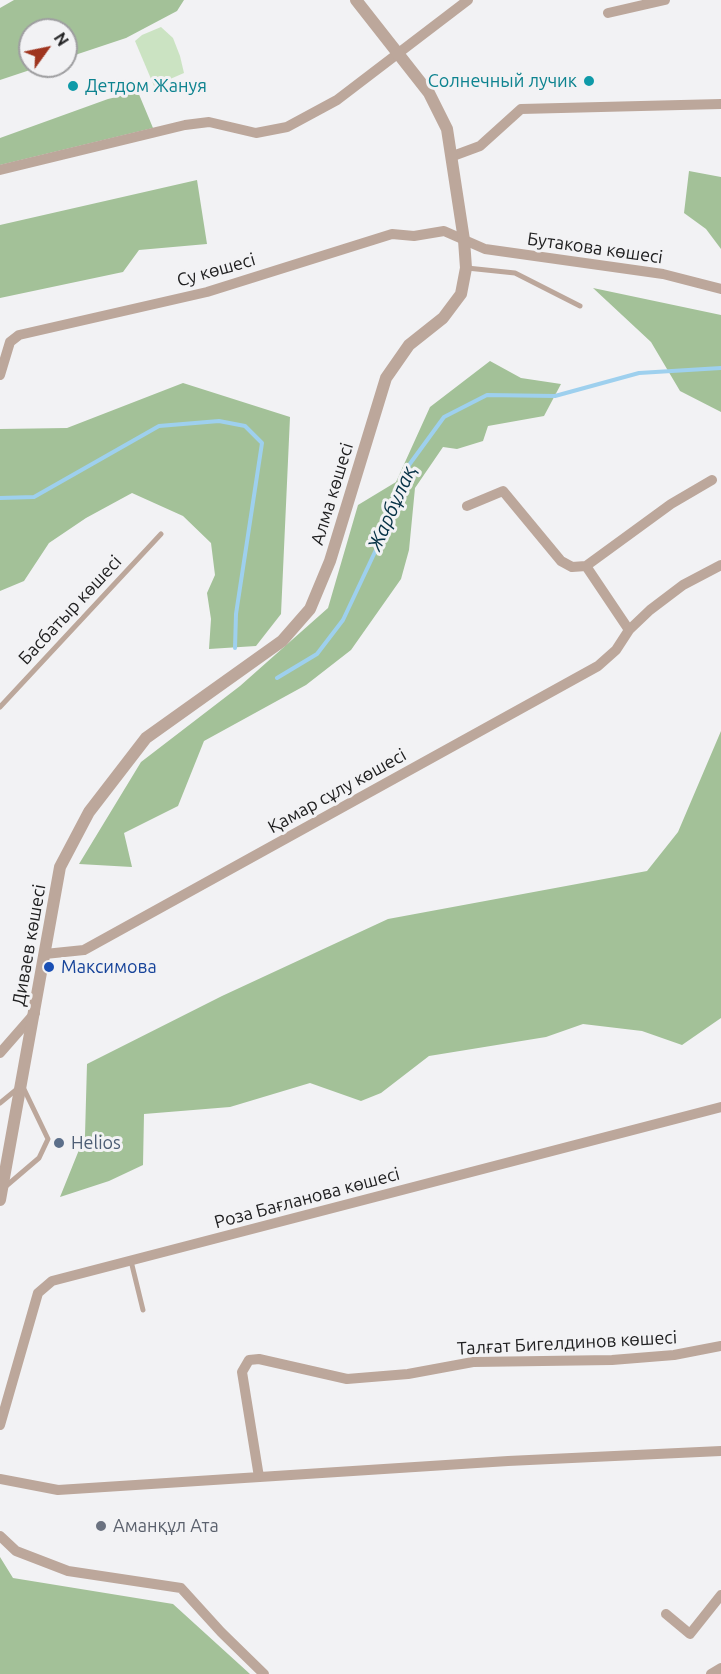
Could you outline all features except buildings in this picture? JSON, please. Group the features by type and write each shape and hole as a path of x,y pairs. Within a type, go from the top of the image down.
{"street":[{"name":"Алма көшесі","path":"113,780 146,738 282,641 310,609 330,561 386,378 409,345 443,318 460,294 466,268 464,240 453,156 447,129 429,93 356,0"},
{"path":"0,170 185,125 209,122 256,133 287,127 337,100 468,0"},
{"path":"608,13 665,0"},
{"path":"453,156 480,146 521,109 721,104"},
{"name":"Су көшесі","path":"0,375 10,342 19,335 207,292 392,234 414,236 444,231 464,240"},
{"name":"Бутакова көшесі","path":"464,240 485,249 663,274 721,289"},
{"path":"467,506 503,491 561,561 572,567 586,566 671,504 712,480"},
{"name":"Қамар сұлу көшесі","path":"45,954 84,950 597,666 616,650 629,630 650,610 683,585 721,565"},
{"path":"586,566 629,630"},
{"name":"Диваев көшесі","path":"1,1195 60,867 89,812 113,780"},
{"path":"0,1053 35,1013"},
{"name":"Роза Бағланова көшесі","path":"0,1425 38,1293 52,1281 721,1107"},
{"name":"Талғат Бигелдинов көшесі","path":"259,1477 242,1372 249,1360 259,1359 347,1379 408,1374 473,1362 612,1360 674,1355 721,1346"},
{"path":"0,1479 58,1490 508,1461 721,1451"},
{"path":"0,1536 16,1551 68,1571 181,1588 264,1674"},
{"path":"666,1614 690,1634 721,1595"},
{"path":"711,1674 721,1668"}],"lane":[{"path":"466,268 515,273 580,306"},
{"name":"Басбатыр көшесі","path":"0,707 161,534"},
{"path":"0,1103 22,1085 48,1139 39,1158 1,1195"},
{"path":"131,1262 143,1310"}],"green space":[{"path":"14,0 184,0 177,11 126,38 78,54 78,18 18,18 18,74 0,80 0,8"},
{"path":"161,27 173,38 184,73 154,86 135,41 142,35"},
{"path":"138,92 153,128 0,165 0,138 108,99"},
{"path":"689,171 721,177 721,249 706,229 684,213"},
{"path":"197,180 207,244 139,250 123,272 0,298 0,225"},
{"path":"593,288 721,315 721,412 680,391 651,342"},
{"path":"490,361 521,378 561,384 544,416 488,426 483,441 457,449 443,447 415,488 409,550 401,579 351,650 306,685 204,741 178,806 124,833 132,867 79,864 141,762 240,686 328,608 358,505 396,482 430,407"},
{"path":"183,383 290,417 281,614 256,646 209,649 211,619 207,593 215,575 211,543 183,516 132,493 86,518 49,543 24,581 0,591 0,429 67,428"},
{"path":"721,731 721,1018 682,1045 642,1031 583,1024 546,1037 429,1056 381,1093 361,1101 310,1083 230,1107 144,1114 143,1165 109,1181 60,1197 85,1135 87,1064 222,996 388,919 647,871 678,832"},
{"path":"0,1557 13,1578 173,1604 250,1674 0,1674"}],"waterway":[{"name":"Жарбұлақ","path":"277,678 317,654 343,620 382,537 409,465 444,417 487,395 555,396 639,373 721,368"},
{"name":"Жарбұлақ","path":"0,498 34,497 159,426 219,421 245,426 262,443 236,614 235,648"}],"place":[{"name":"Солнечный лучик","path":"589,81"},
{"name":"Детдом Жануя","path":"73,86"},
{"name":"Максимова","path":"49,967"},
{"name":"Helios","path":"59,1143"},
{"name":"Аманқұл Ата","path":"101,1526"}]}
